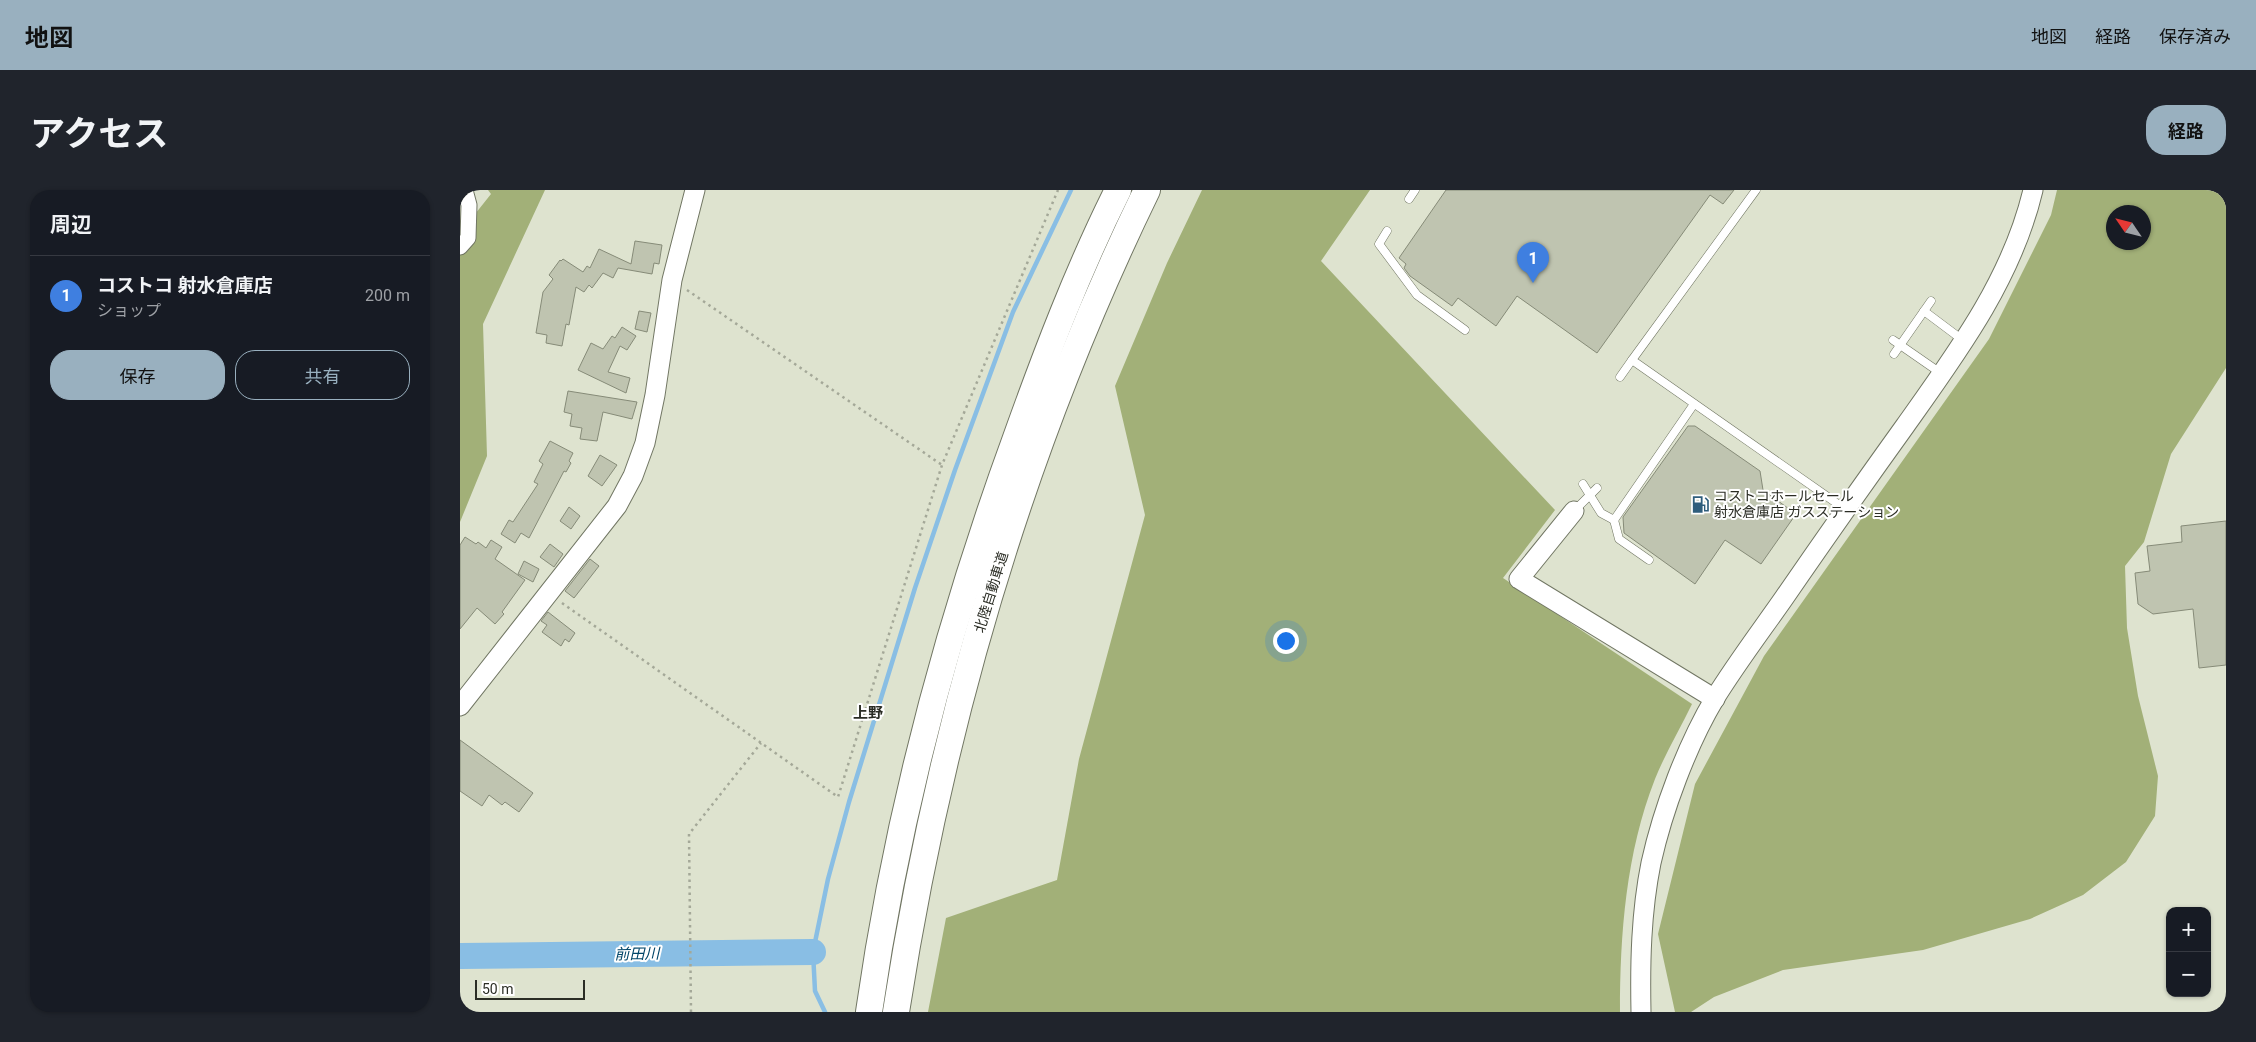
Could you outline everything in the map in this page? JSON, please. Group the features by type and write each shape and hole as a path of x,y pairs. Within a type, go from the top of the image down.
{"highway":[{"name":"北陸自動車道","path":"869,1012 908,800 955,621 982,531 1050,346 1076,281 1118,190"},
{"name":"北陸自動車道","path":"896,1012 914,901 934,805 980,624 1035,457 1066,376 1100,293 1147,190"},
{"path":"863,1012 890,865 908,800"}],"street":[{"path":"460,247 468,238 469,205 465,190"},
{"path":"460,706 618,506 633,476 644,442 654,395 672,280 696,190"},
{"path":"1641,1012 1640,957 1644,907 1652,862 1667,810 1688,753 1715,699 1845,509 1964,341 1989,300 2010,256 2033,190"},
{"path":"1574,511 1519,579 1715,699"}],"lane":[{"path":"1409,199 1415,190"},
{"path":"1620,377 1756,190"},
{"path":"1387,231 1379,244 1417,295 1466,330"},
{"path":"1894,354 1931,301"},
{"path":"1924,312 1964,341"},
{"path":"1893,340 1942,374"},
{"path":"1632,360 1845,509"},
{"path":"1614,520 1694,404"},
{"path":"1583,484 1591,494 1601,513 1614,520 1619,539 1650,560"},
{"path":"1574,511 1597,488"}],"path":[{"path":"548,593 838,797 942,465 1058,190"},
{"path":"672,280 942,465"},
{"path":"691,1012 689,834 761,743"}],"green space":[{"path":"488,190 545,190 483,324 487,456 460,522 460,233 491,194"},
{"path":"1202,190 1370,190 1321,261 1555,510 1503,578 1692,704 1655,779 1637,836 1623,924 1620,1012 928,1012 946,918 1057,880 1079,759 1145,515 1115,386 1167,263"},
{"path":"2057,190 2226,190 2226,368 2171,454 2144,542 2125,566 2127,628 2138,696 2158,776 2155,816 2126,862 2083,895 2030,919 1923,950 1783,970 1714,997 1691,1012 1675,1012 1658,934 1695,784 1764,656 1989,339 2051,215"}],"building":[{"path":"1446,190 1734,190 1723,204 1710,195 1597,353 1517,296 1496,326 1458,298 1452,306 1410,276 1404,268 1406,264 1399,258"},
{"path":"635,241 662,245 659,264 654,263 652,274 618,268 613,278 603,273 592,288 589,285 584,292 576,287 569,325 566,324 562,346 546,343 547,335 536,333 543,292 553,279 549,275 560,260 563,259 583,272 587,266 590,268 599,249 631,264"},
{"path":"639,311 651,313 647,332 635,329"},
{"path":"622,327 636,336 627,350 620,346 608,372 630,378 626,393 578,370 591,343 603,349 612,336 615,338"},
{"path":"568,391 637,402 632,419 603,412 597,441 580,439 582,428 570,426 572,414 564,412"},
{"name":"コストコホールセール 射水倉庫店 ガスステーション","path":"1688,426 1695,426 1760,471 1763,490 1796,514 1761,564 1725,540 1695,584 1624,533 1623,517"},
{"path":"550,441 573,453 569,461 571,463 566,472 564,471 529,538 521,533 515,543 501,534 509,520 513,522 538,484 534,482 543,464 539,461"},
{"path":"600,455 617,465 602,486 588,476"},
{"path":"569,507 580,516 571,529 560,521"},
{"path":"2226,521 2226,665 2199,668 2193,609 2153,614 2138,604 2135,573 2150,571 2147,546 2182,542 2181,526"},
{"path":"465,537 476,544 478,542 486,548 491,540 502,547 495,559 525,580 502,612 504,614 495,624 477,608 460,629 460,545"},
{"path":"550,544 563,554 554,567 540,557"},
{"path":"590,559 599,566 574,598 565,591"},
{"path":"524,561 539,569 533,582 518,574"},
{"path":"548,612 575,633 569,642 565,639 561,646 542,632 547,625 541,621"},
{"path":"460,740 533,793 519,812 505,802 502,805 489,795 482,806 460,791"}],"waterway":[{"path":"825,1012 815,991 813,952 828,879 849,802 915,588 955,470 1013,312 1071,190"},
{"name":"前田川","path":"460,956 813,952"}],"place":[{"name":"コストコ 射水倉庫店","path":"1533,283"},
{"name":"コストコホールセール 射水倉庫店 ガスステーション","path":"1700,504"}],"district":[{"name":"上野","path":"868,713"}]}
